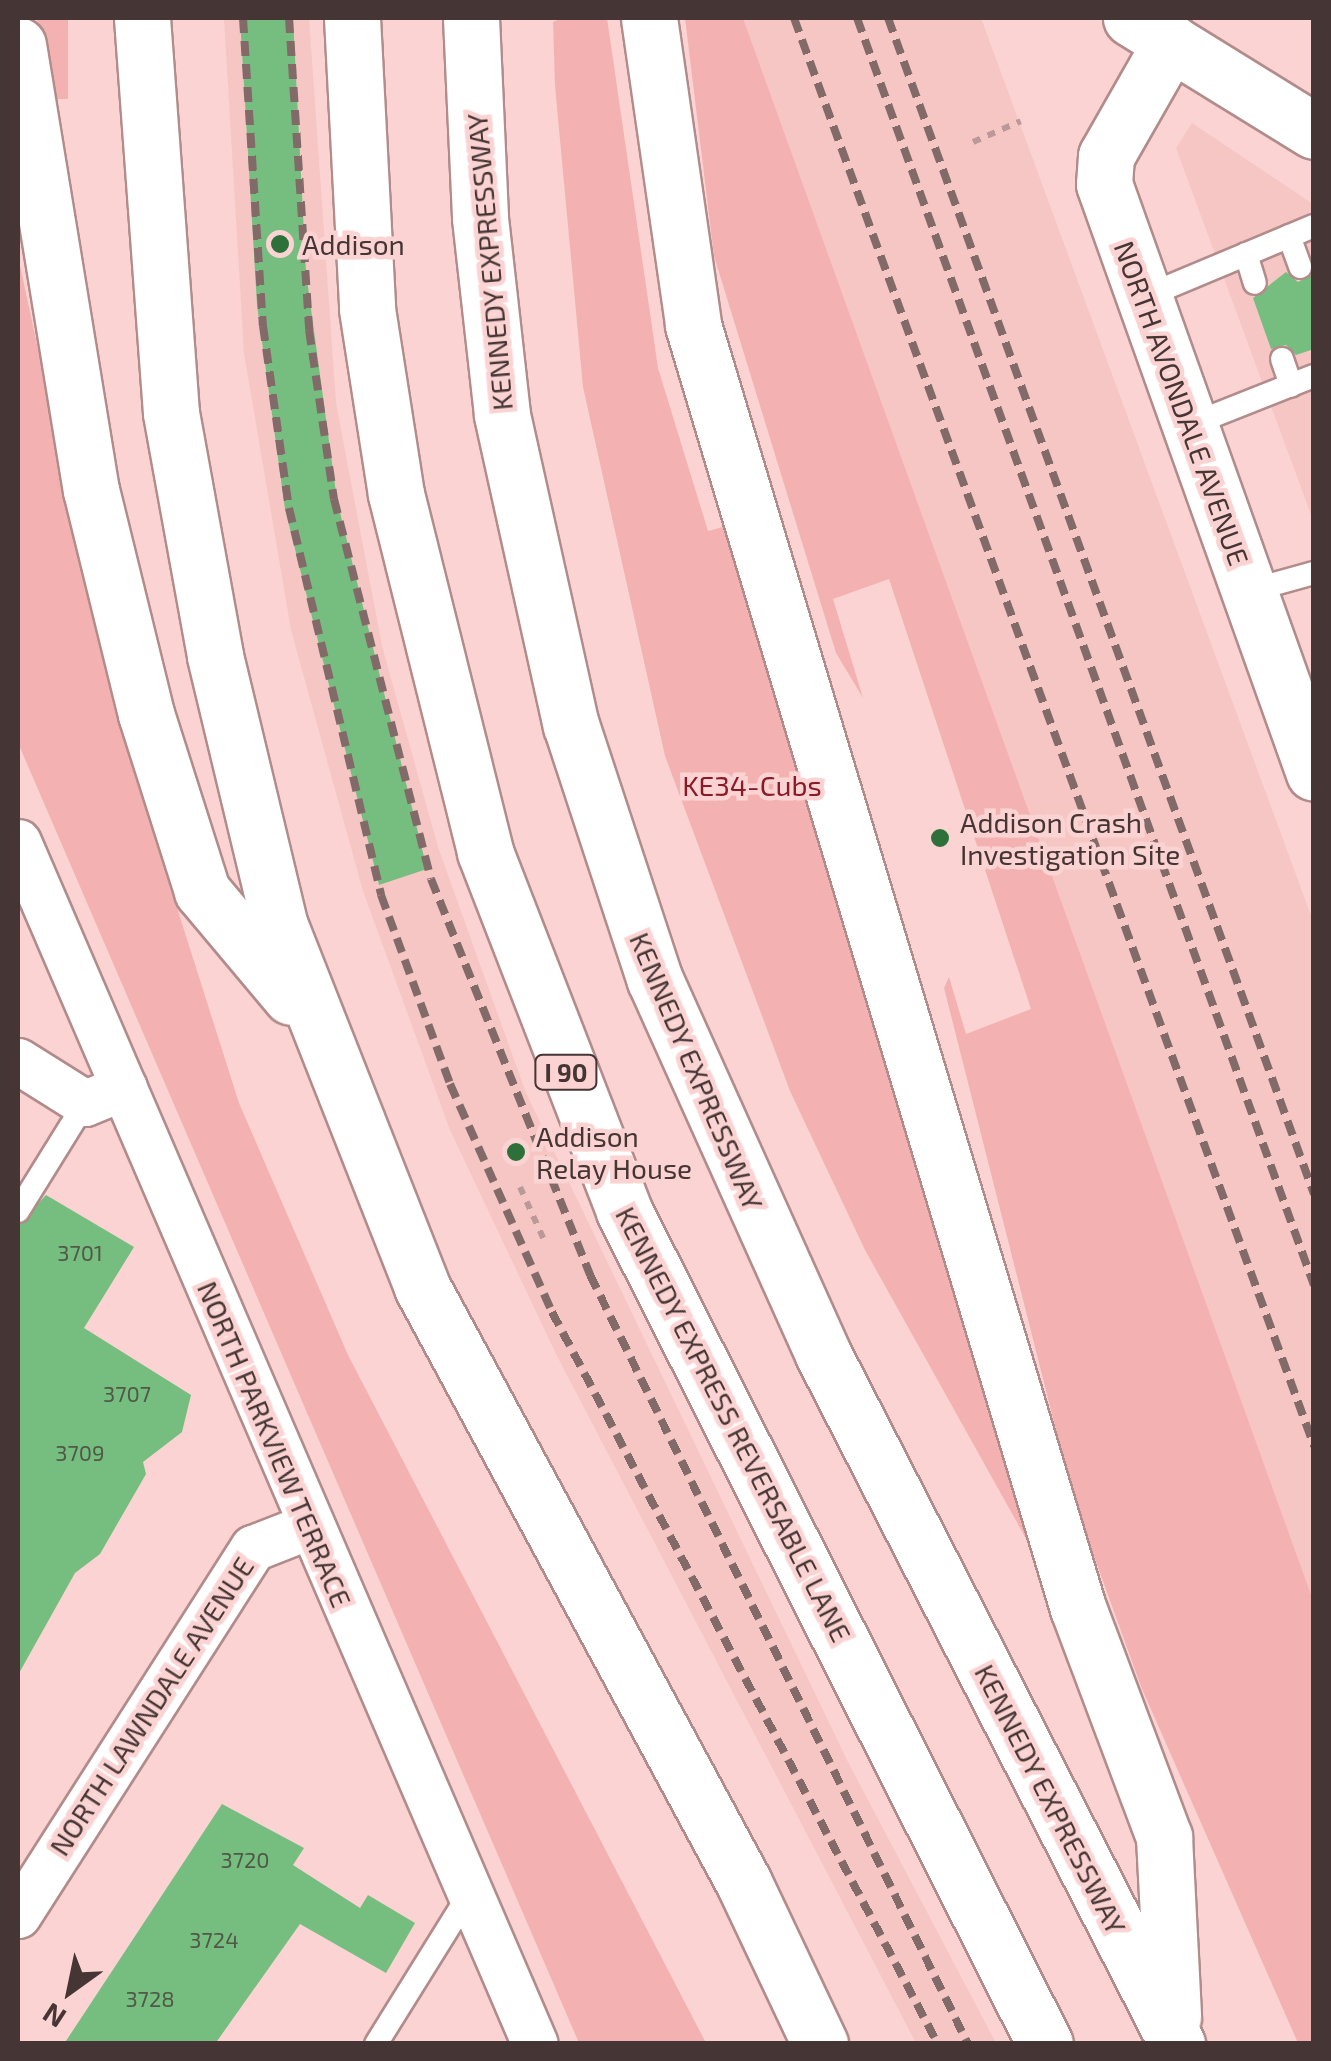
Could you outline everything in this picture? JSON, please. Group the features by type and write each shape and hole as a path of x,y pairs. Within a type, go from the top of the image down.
{"main road":[{"path":"142,18 156,284 190,537 245,787 312,1022 422,1287 744,1883 820,2044"},
{"name":"KENNEDY EXPRESS REVERSABLE LANE","path":"352,18 367,309 396,494 485,852 624,1210 1045,2044"},
{"name":"KENNEDY EXPRESSWAY","path":"471,18 480,218 502,415 571,725 655,980 822,1354 1175,2039"},
{"path":"649,18 693,325 1078,1608 1164,1837 1175,2039"},
{"path":"1163,26 1314,131"},
{"name":"NORTH AVONDALE AVENUE","path":"1163,26 1106,156 1104,184 1314,773"},
{"path":"18,44 91,490 146,714 202,891 312,1022"}],"street":[{"name":"NORTH PARKVIEW TERRACE","path":"18,842 104,1095 310,1526 536,2044"},
{"path":"18,1061 104,1095"},
{"name":"NORTH LAWNDALE AVENUE","path":"18,1915 253,1548 310,1526"}],"lane":[{"path":"1144,297 1314,226"},
{"path":"1289,236 1300,267"},
{"path":"1246,254 1256,283"},
{"path":"1282,359 1291,385"},
{"path":"1190,425 1314,376"},
{"path":"1249,591 1314,574"},
{"path":"18,1211 104,1095"},
{"path":"376,2044 470,1893"}],"path":[{"path":"972,142 1022,121"},
{"path":"520,1187 544,1240"}],"shaded area":[{"path":"224,18 309,18 336,403 382,646 438,847 526,1093 848,1762 996,2043 916,2043 557,1356 450,1130 363,891 291,630 244,353"},
{"path":"743,18 981,18 1313,921 1313,1600"},
{"path":"1192,123 1313,204 1313,520 1176,148"}],"green space":[{"path":"37,18 68,18 68,99 49,99"},
{"name":"KE34-Cubs","path":"562,18 607,18 658,368 708,531 723,527 1029,1544 865,1250 790,1091 665,756 583,387 555,86 553,22"},
{"path":"685,18 743,18 1313,1600 1313,2043 1298,2043 1142,1689 1074,1501 944,988 949,977 966,1034 1031,1009 889,579 833,599 863,698 836,653 714,256"},
{"path":"18,256 118,722 239,1103 348,1355 706,2043 579,2043 18,743"}],"building":[{"path":"240,18 293,18 306,272 337,500 427,869 379,885 285,509 257,305"},
{"path":"1286,272 1298,282 1314,273 1314,349 1296,355 1286,345 1271,349 1253,298"},
{"path":"46,1195 134,1247 84,1328 191,1395 182,1432 143,1462 146,1474 100,1554 75,1573 18,1675 18,1226"},
{"path":"222,1804 304,1848 293,1865 360,1908 368,1895 415,1923 386,1973 300,1924 215,2044 64,2044"}],"railway":[{"path":"243,18 263,326 289,508 381,895 450,1084 552,1312 938,2044"},
{"path":"289,18 309,330 334,499 431,879 590,1275 968,2044"},
{"path":"794,18 1314,1446"},
{"path":"857,18 1314,1285"},
{"path":"888,18 1314,1194"}],"place":[{"name":"Addison","path":"280,244"},
{"name":"Addison Crash Investigation Site","path":"940,838"},
{"name":"Addison Relay House","path":"516,1152"}]}
